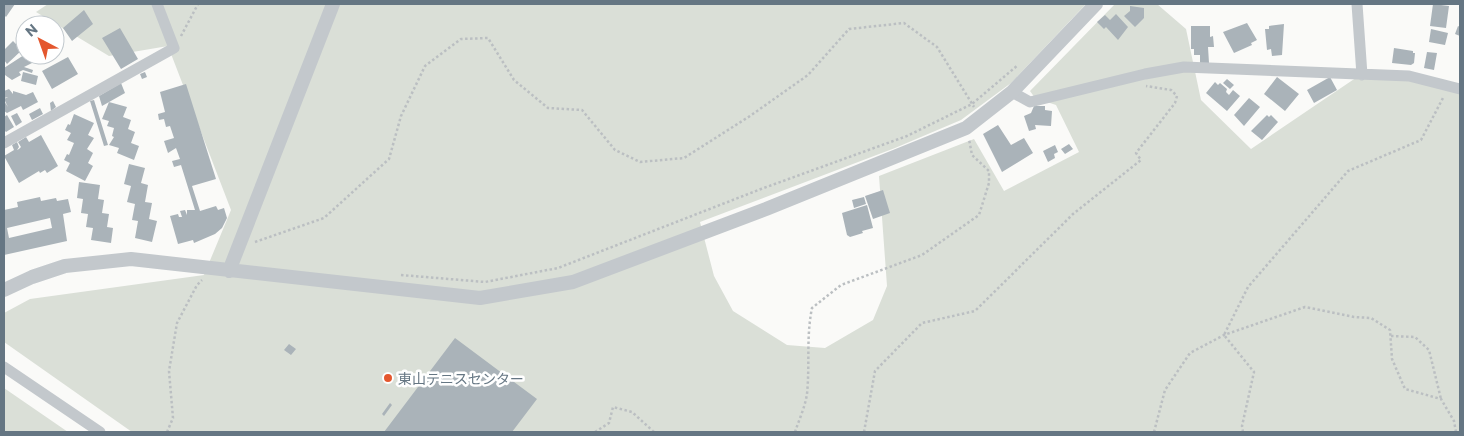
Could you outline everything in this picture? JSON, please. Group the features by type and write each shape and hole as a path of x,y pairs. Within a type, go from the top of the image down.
{"street":[{"path":"4,144 174,48 157,4"},
{"path":"229,271 333,4"},
{"path":"4,290 32,277 65,266 131,259 480,298 573,282 766,209 966,128 1012,92 1096,4"},
{"path":"1356,4 1362,75"},
{"path":"1012,92 1030,102 1145,74 1184,68 1409,76 1455,87"},
{"path":"4,367 100,432"}],"path":[{"path":"174,48 198,4"},
{"path":"237,248 324,218 389,159 401,116 425,66 461,39 488,38 514,80 548,108 582,110 615,150 640,162 684,158 750,116 808,74 849,29 904,23 936,47 975,110"},
{"path":"395,274 485,282 558,268 907,136 972,104 1025,59"},
{"path":"864,432 875,371 922,323 976,311 1073,214 1141,160 1136,153 1176,103 1177,96 1171,90 1144,86"},
{"path":"1224,334 1248,287 1348,171 1421,140 1455,87"},
{"path":"795,432 806,397 809,356 807,332 812,308 841,285 922,255 980,215 989,183 989,171 972,155 966,128"},
{"path":"167,432 173,418 169,371 177,323 197,285 214,269"},
{"path":"1154,432 1165,390 1190,353 1224,334 1305,307 1354,317 1371,318 1390,330 1392,360 1405,390 1441,399"},
{"path":"1224,334 1254,372 1242,426 1243,432"},
{"path":"1390,336 1415,337 1429,350 1441,399 1454,421 1456,432"},
{"path":"595,432 609,423 613,407 632,412 654,432"}],"shaded area":[{"path":"48,4 1086,4 1011,83 961,120 895,148 700,222 714,276 733,311 787,345 825,348 873,320 887,286 879,176 974,139 1004,191 1079,152 1056,105 1035,98 1030,91 1115,4 1157,4 1186,29 1201,100 1251,149 1366,71 1460,87 1460,432 132,432 4,342 4,313 30,299 204,275 231,210 168,46 109,56 65,29 65,15 41,15 36,12"},
{"path":"4,388 68,432 4,432"}],"building":[{"path":"4,4 15,4 6,17 4,15"},
{"path":"1433,4 1449,6 1446,28 1430,26"},
{"path":"1130,6 1144,8 1144,18 1135,27 1124,16 1130,11"},
{"path":"84,10 93,24 72,41 65,31 65,26"},
{"path":"1116,14 1128,27 1118,40 1106,27 1104,29 1097,22 1105,15 1110,20"},
{"path":"1247,23 1257,40 1251,43 1252,45 1234,53 1223,32"},
{"path":"1284,24 1282,55 1272,56 1271,49 1267,50 1265,29 1269,29 1269,26"},
{"path":"1191,26 1210,26 1210,37 1213,36 1214,47 1208,47 1209,63 1200,63 1200,55 1194,55 1194,49 1191,49"},
{"path":"1458,26 1460,27 1460,36 1455,34"},
{"path":"120,28 138,59 121,69 102,38"},
{"path":"1431,29 1448,33 1445,45 1429,42"},
{"path":"13,41 15,43 15,57 7,64 4,60 5,49"},
{"path":"1394,48 1413,51 1415,53 1414,63 1411,65 1392,63"},
{"path":"1427,52 1437,53 1434,70 1424,68"},
{"path":"68,57 78,74 52,89 42,71 53,65 65,65 65,59"},
{"path":"15,61 15,65 28,65 24,67 33,70 32,73 23,70 19,72 21,75 12,80 5,75 4,68"},
{"path":"23,72 38,76 36,85 21,81"},
{"path":"145,72 147,77 142,79 140,74"},
{"path":"1277,77 1299,94 1285,111 1264,94"},
{"path":"1330,77 1337,90 1314,103 1307,90"},
{"path":"1227,79 1234,85 1230,89 1223,83"},
{"path":"1215,82 1218,85 1220,83 1227,89 1226,92 1229,95 1233,90 1240,96 1227,111 1206,93"},
{"path":"121,83 125,93 102,106 99,96"},
{"path":"186,84 216,179 192,186 200,211 216,206 218,210 224,208 227,218 222,228 215,234 194,243 193,240 178,244 170,216 178,214 179,217 182,217 180,211 185,210 187,215 187,210 195,210 181,165 174,167 172,161 180,159 176,148 168,153 164,141 174,138 170,126 166,127 164,119 159,120 158,114 165,112 160,92"},
{"path":"9,89 13,94 13,91 26,95 33,92 38,102 23,110 21,106 7,113 4,111 4,101 8,107 4,99 8,97 4,98 4,91"},
{"path":"1249,98 1260,107 1244,126 1234,115"},
{"path":"94,100 108,145 104,146 90,101"},
{"path":"53,101 56,107 51,111 50,103"},
{"path":"109,102 127,107 123,117 131,120 128,129 135,132 131,143 139,146 134,160 117,153 119,148 109,145 114,137 112,136 114,128 107,126 109,121 102,119"},
{"path":"1034,106 1045,106 1045,110 1052,111 1051,126 1035,125 1036,129 1029,131 1024,116 1031,113"},
{"path":"40,108 43,114 32,120 29,114"},
{"path":"17,113 22,122 16,126 11,116"},
{"path":"74,114 94,123 88,135 94,138 87,149 93,153 88,163 93,166 85,181 66,171 70,163 64,160 67,154 69,155 74,143 67,140 71,133 65,130 68,124 70,125"},
{"path":"7,115 14,127 6,132 4,130 4,117"},
{"path":"1267,115 1269,117 1271,115 1278,122 1262,140 1251,131"},
{"path":"998,125 1011,145 1024,138 1033,153 1002,172 983,134"},
{"path":"41,135 58,166 47,173 45,170 40,173 39,171 19,183 4,156 14,150 12,145 17,142 19,147 17,150 21,147 18,142 26,137 29,142"},
{"path":"1069,144 1073,149 1065,154 1061,149"},
{"path":"1055,145 1058,152 1054,154 1055,158 1048,162 1043,151"},
{"path":"129,164 145,168 141,183 148,185 145,202 152,203 149,219 157,221 152,242 135,238 138,221 132,220 135,204 127,202 131,186 124,184"},
{"path":"79,182 100,185 98,199 104,200 102,213 109,214 107,227 113,228 111,243 91,240 93,228 86,227 88,214 81,213 83,199 77,198"},
{"path":"883,190 890,213 873,219 865,196"},
{"path":"40,197 41,201 56,198 57,201 68,199 71,212 63,214 67,241 4,255 4,210 18,207 17,202","holes":["50,218 52,228 9,238 7,228"]},
{"path":"864,197 866,204 854,208 852,200"},
{"path":"867,205 873,228 850,237 847,235 842,213"},
{"path":"455,338 537,399 512,432 384,432"},
{"path":"289,344 296,349 291,355 284,350"},
{"path":"390,403 392,405 384,416 382,414"}],"place":[{"name":"東山テニスセンター","path":"388,378"}]}
